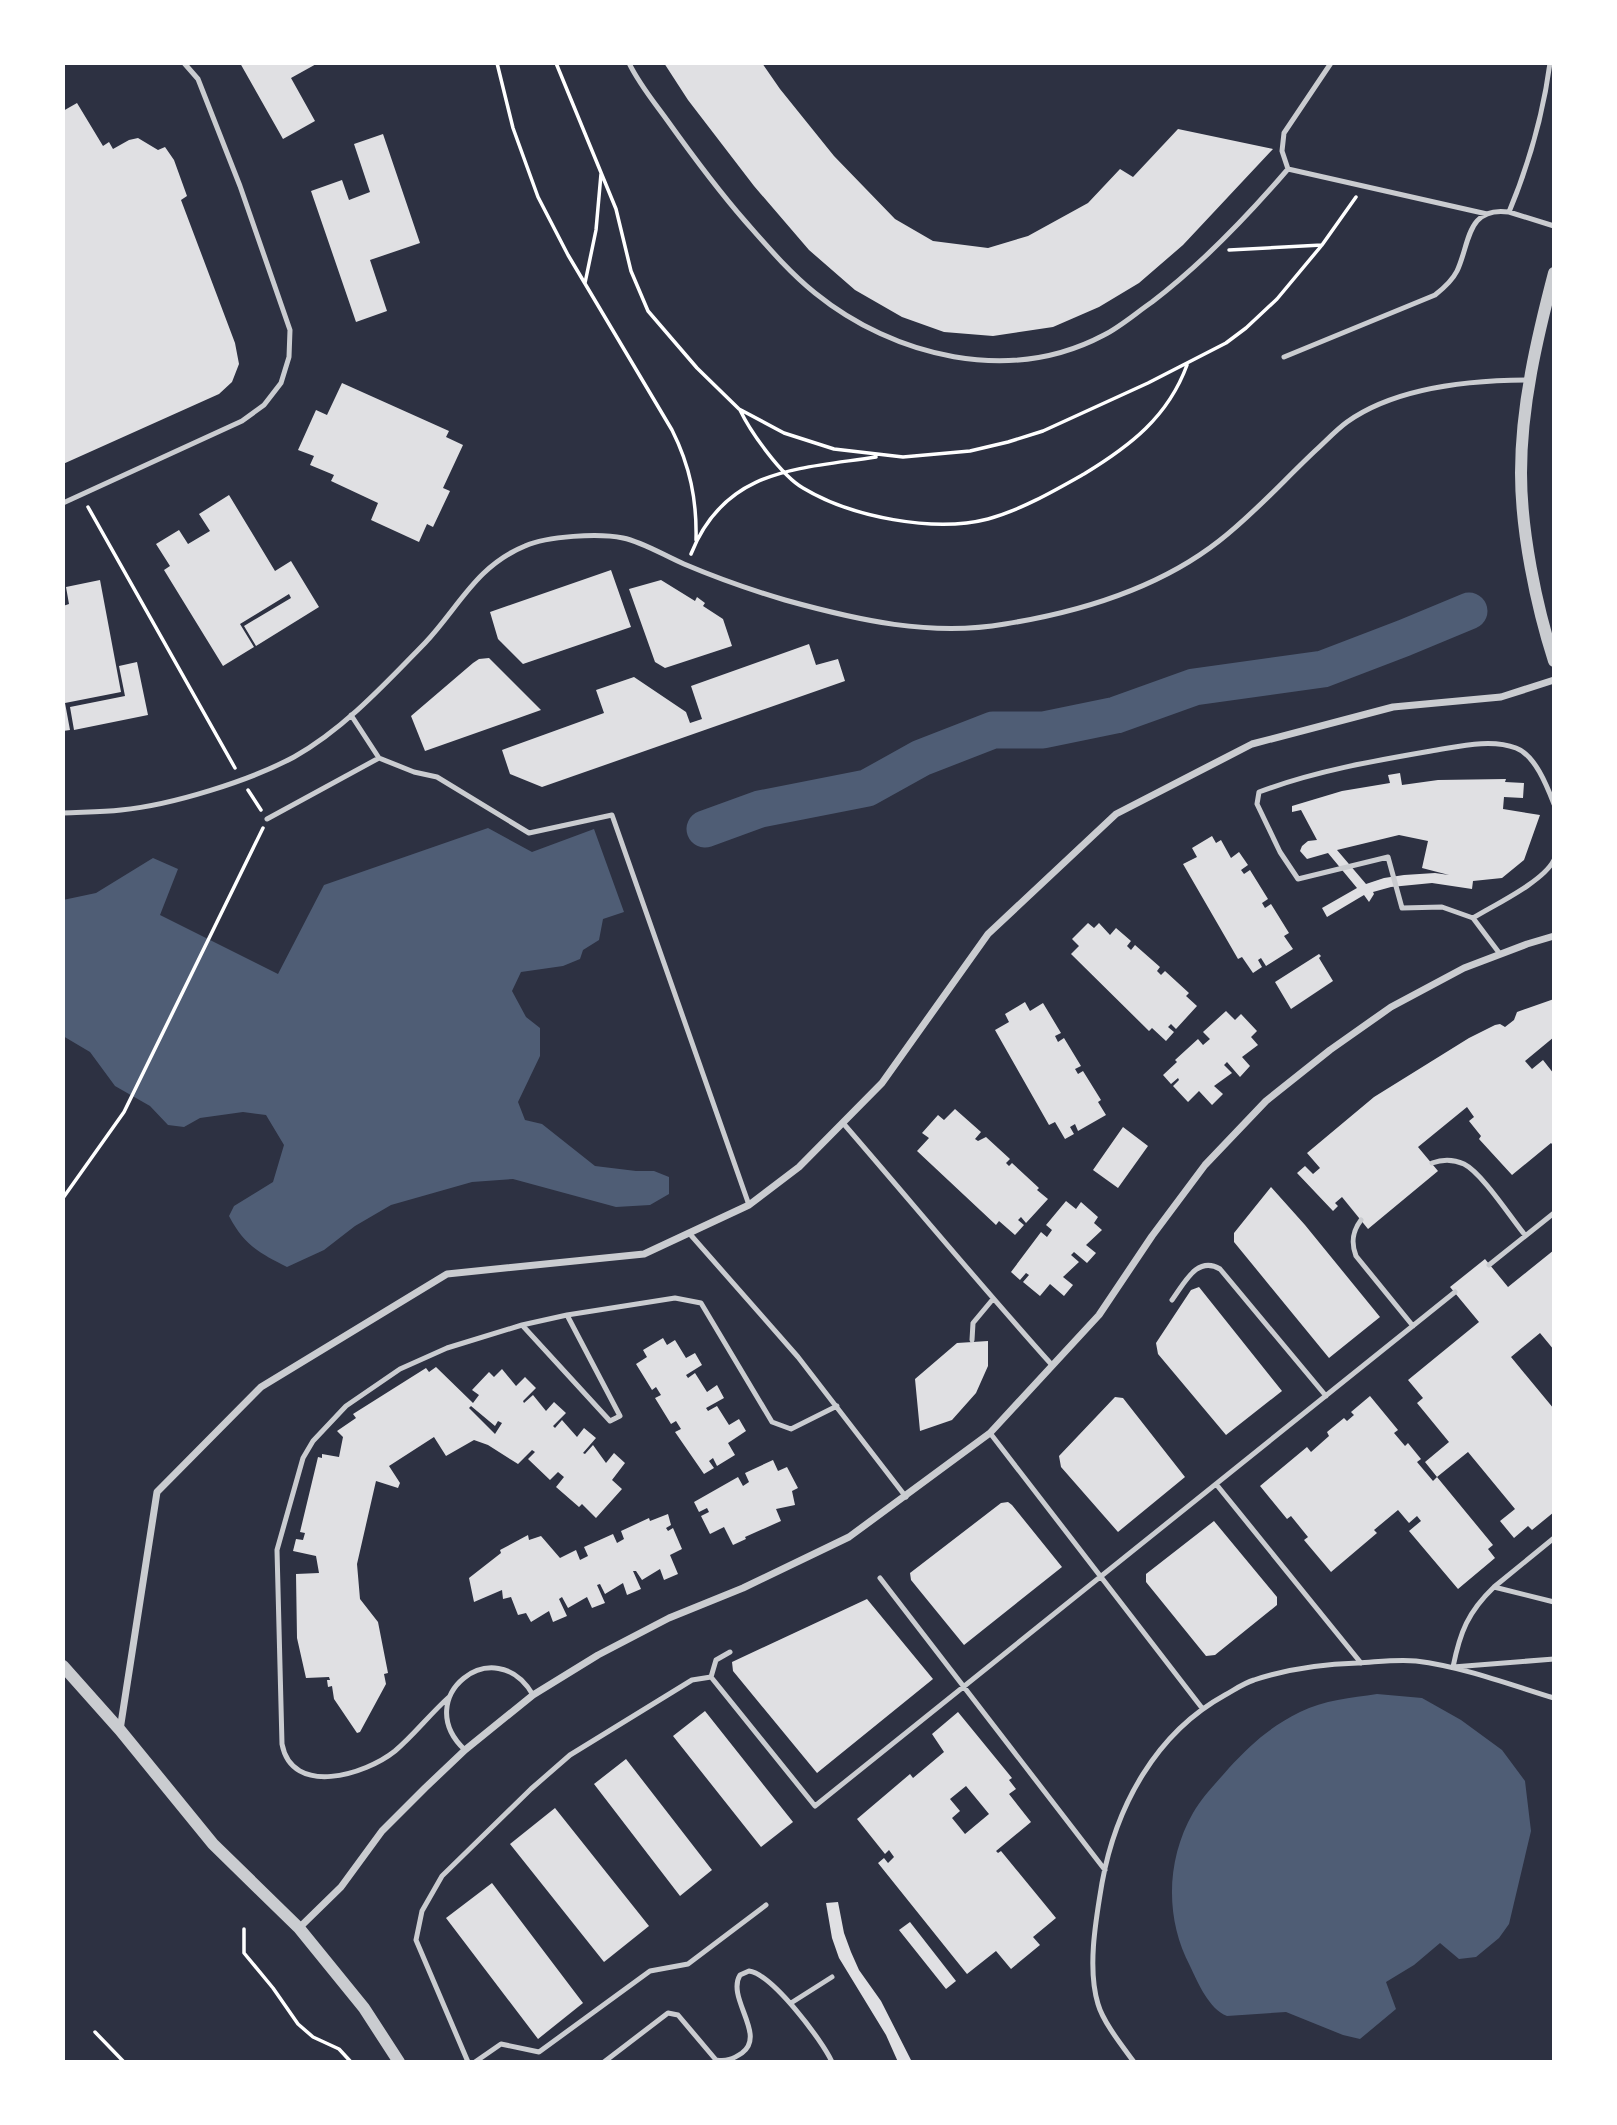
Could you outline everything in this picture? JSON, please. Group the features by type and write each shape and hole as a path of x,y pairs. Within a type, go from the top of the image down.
{"street":[{"path":"1554,273 1524,412 1521,474 1529,559 1545,634 1554,661"},
{"path":"120,1730 157,1492 261,1387 447,1274 644,1254 749,1205 799,1167 882,1083 988,934 1116,814 1252,744 1393,707 1501,697 1554,680"},
{"path":"299,1928 341,1887 382,1832 465,1750 533,1695 598,1655 669,1618 743,1588 849,1537 990,1433 1099,1315 1152,1236 1205,1166 1266,1101 1330,1050 1391,1007 1464,968 1554,936"},
{"path":"63,1666 120,1730 213,1844 299,1928 364,2008 399,2062"}],"lane":[{"path":"63,503 253,414 273,395 281,383 289,357 286,317 240,186 198,79 184,63"},
{"path":"629,63 713,185 779,260 806,285 836,309 882,334 908,345 957,358 1027,358 1079,345 1104,335 1140,311 1213,251 1250,214 1288,169"},
{"path":"1288,169 1282,151 1284,132 1331,63"},
{"path":"1509,212 1541,119 1550,63"},
{"path":"1288,169 1487,214 1509,212 1554,226"},
{"path":"1284,357 1435,295 1452,280 1458,270 1470,230 1487,214"},
{"path":"63,813 124,810 189,796 242,780 295,756 351,715 428,639 465,591 494,562 527,544 573,536 624,538 715,578 785,600 856,617 936,630 1002,625 1072,611 1165,575 1218,542 1348,421 1409,394 1449,384 1530,380"},
{"path":"351,715 379,758 414,772 437,777 529,833 612,815 749,1205"},
{"path":"1500,954 1472,918 1442,907 1402,908 1388,857 1298,879 1280,852 1257,804 1259,792 1361,763 1464,746 1497,744 1519,748 1535,764 1554,804"},
{"path":"267,819 379,758"},
{"path":"1472,918 1550,868 1554,860"},
{"path":"843,1123 1052,1365"},
{"path":"1432,1163 1456,1161 1474,1171 1525,1236"},
{"path":"1489,1265 1554,1213"},
{"path":"1361,1220 1354,1234 1356,1256 1413,1326"},
{"path":"689,1233 798,1357 906,1496"},
{"path":"1172,1300 1193,1270 1205,1265 1216,1266 1326,1396"},
{"path":"711,1677 815,1806 1455,1292"},
{"path":"533,1695 527,1685 511,1672 481,1669 462,1678 449,1698 395,1751 366,1768 337,1775 313,1776 305,1775 291,1766 286,1759 282,1744 277,1550 303,1458 313,1441 346,1406 400,1369 447,1348 522,1325 567,1315 675,1298 701,1303 772,1422 791,1429 837,1406"},
{"path":"972,1340 973,1323 993,1299"},
{"path":"522,1325 610,1421 621,1416 567,1315"},
{"path":"990,1433 1202,1707"},
{"path":"1216,1484 1361,1663"},
{"path":"1453,1667 1458,1642 1475,1605 1554,1538"},
{"path":"880,1578 1105,1870"},
{"path":"1494,1587 1554,1602"},
{"path":"711,1677 716,1660 730,1652"},
{"path":"1453,1667 1554,1659"},
{"path":"1135,2062 1098,2005 1093,1965 1105,1870 1116,1825 1142,1774 1172,1734 1202,1707 1252,1681 1302,1668 1412,1661 1453,1667 1554,1698"},
{"path":"468,2062 416,1940 422,1910 442,1876 531,1788 570,1755 692,1680 711,1677"},
{"path":"449,1698 447,1721 457,1742 465,1750"},
{"path":"475,2062 501,2045 539,2052 650,1970 688,1964 766,1905"},
{"path":"604,2062 668,2012 678,2015 717,2061 735,2058 749,2046 749,2034 736,1986 740,1975 749,1971 758,1973 791,2003 832,2062"},
{"path":"791,2003 832,1977"}],"path":[{"path":"497,63 525,166 552,226 673,430 683,452 695,496 696,540"},
{"path":"556,63 616,209 631,271 648,311 696,368 739,409 772,428 807,442 882,456"},
{"path":"585,283 596,230 601,173"},
{"path":"686,565 696,540 707,523 740,491 768,476 882,456 947,455 1023,438 1148,383 1226,343 1247,328 1277,299 1322,245 1351,206 1362,186"},
{"path":"1213,251 1322,245"},
{"path":"739,409 747,424 801,488 880,516 929,524 969,523 1006,513 1068,483 1130,444 1167,406 1187,363"},
{"path":"63,1198 124,1112 267,819 242,780 80,495"},
{"path":"244,1929 244,1953 298,2024 313,2037 339,2049 351,2062"},
{"path":"95,2032 124,2062"}],"water":[{"path":"488,828 532,852 594,829 624,912 603,919 599,940 583,950 580,959 563,966 521,972 512,991 526,1017 540,1028 540,1056 518,1102 525,1120 542,1124 595,1166 654,1171 669,1177 669,1194 650,1205 616,1207 513,1179 472,1182 391,1205 355,1226 324,1250 287,1267 253,1247 240,1234 229,1216 234,1206 273,1182 284,1145 266,1115 243,1112 200,1118 184,1127 168,1125 150,1106 115,1086 90,1052 63,1036 63,900 96,893 153,858 178,869 160,915 278,974 324,885"},
{"path":"1377,1694 1422,1698 1461,1720 1502,1750 1525,1781 1531,1831 1509,1924 1499,1938 1476,1957 1459,1959 1440,1943 1414,1965 1386,1982 1396,2009 1360,2039 1286,2012 1227,2016 1209,2002 1200,1987 1176,1929 1172,1890 1184,1831 1210,1790 1245,1751 1270,1730 1300,1712 1319,1705"}],"building":[{"path":"240,63 318,63 291,78 315,121 283,139"},
{"path":"664,63 762,63 834,156 895,219 933,241 988,248 1028,236 1088,203 1120,169 1133,177 1178,129 1273,149 1183,245 1139,283 1099,307 1053,327 993,336 944,332 902,317 855,290 809,250 754,186 688,100"},
{"path":"77,103 103,146 109,142 113,149 138,138 158,150 165,147 174,160 187,196 181,200 235,343 239,364 232,382 219,394 63,464 63,111"},
{"path":"383,134 420,243 370,260 387,311 356,322 311,191 342,180 349,200 370,192 354,144"},
{"path":"342,383 449,431 446,437 463,445 443,488 450,491 433,527 427,524 419,542 371,520 378,503 331,481 334,475 310,465 314,456 298,450 316,410 327,415"},
{"path":"229,495 275,571 291,561 319,607 256,646 244,626 291,598 289,594 240,624 254,647 223,666 164,570 170,566 156,544 179,530 188,544 210,531 199,514"},
{"path":"611,570 631,627 523,664 498,639 490,612"},
{"path":"100,580 121,692 65,703 70,730 63,731 63,606 69,604 66,587"},
{"path":"661,580 695,601 697,597 705,603 703,606 723,619 732,646 665,668 655,662 629,589"},
{"path":"809,644 816,665 838,659 845,681 542,787 510,774 502,750 604,713 596,690 634,677 686,712 690,723 702,719 691,686"},
{"path":"489,658 541,710 425,751 411,716 473,663"},
{"path":"137,662 148,715 74,730 70,707 125,696 119,666"},
{"path":"1400,773 1402,785 1438,780 1506,779 1505,782 1524,783 1523,798 1504,797 1503,809 1540,815 1524,860 1502,878 1473,881 1472,889 1432,883 1391,887 1373,892 1369,902 1364,895 1327,917 1322,908 1357,888 1328,853 1307,859 1300,851 1308,841 1317,840 1301,810 1292,812 1292,806 1342,791 1390,783 1388,775","holes":["1399,835 1428,841 1422,868 1449,875 1404,875 1366,884 1337,850"]},
{"path":"1212,836 1216,843 1221,840 1231,858 1239,852 1248,865 1241,870 1244,874 1250,870 1268,899 1262,903 1265,908 1271,904 1289,933 1284,936 1293,949 1266,966 1261,958 1258,960 1262,967 1253,973 1242,957 1238,959 1183,864 1197,857 1192,848"},
{"path":"1088,923 1094,928 1099,923 1110,935 1116,928 1131,941 1127,946 1131,950 1135,945 1160,967 1157,971 1161,975 1165,971 1189,993 1186,996 1197,1006 1176,1029 1171,1024 1168,1027 1174,1032 1166,1041 1152,1028 1149,1031 1071,954 1079,946 1072,939"},
{"path":"1319,954 1333,981 1291,1009 1275,982"},
{"path":"1554,999 1554,1037 1525,1061 1532,1069 1543,1060 1554,1074 1554,1146 1551,1143 1512,1175 1479,1139 1481,1136 1469,1121 1474,1117 1467,1107 1418,1147 1438,1171 1368,1229 1342,1197 1335,1203 1338,1206 1333,1211 1297,1173 1305,1166 1313,1174 1320,1168 1307,1153 1374,1097 1469,1038 1495,1025 1505,1027 1514,1020 1517,1012"},
{"path":"1025,1002 1030,1011 1043,1003 1061,1033 1055,1036 1058,1042 1064,1038 1081,1066 1075,1069 1078,1074 1083,1071 1101,1100 1098,1102 1106,1115 1078,1131 1075,1124 1070,1127 1074,1134 1065,1139 1055,1122 1049,1125 995,1030 1009,1022 1005,1014"},
{"path":"1226,1011 1235,1020 1241,1014 1257,1031 1251,1037 1258,1045 1242,1057 1250,1066 1240,1077 1227,1062 1224,1065 1232,1073 1214,1086 1223,1094 1212,1105 1199,1091 1188,1102 1173,1086 1178,1078 1171,1084 1163,1075 1198,1039 1203,1045 1210,1039 1203,1032"},
{"path":"955,1109 981,1132 975,1139 978,1141 986,1137 1010,1159 1006,1163 1009,1166 1012,1163 1048,1199 1026,1223 1021,1217 1018,1220 1024,1225 1015,1235 999,1221 996,1225 917,1151 929,1138 922,1133 938,1115 944,1120"},
{"path":"1123,1127 1148,1146 1118,1188 1093,1170"},
{"path":"1271,1187 1380,1317 1329,1358 1234,1242 1234,1233"},
{"path":"1066,1201 1076,1209 1081,1202 1098,1217 1094,1223 1102,1230 1086,1245 1096,1253 1087,1263 1074,1252 1071,1255 1079,1262 1063,1277 1073,1285 1064,1296 1050,1284 1040,1296 1023,1282 1029,1275 1026,1273 1020,1280 1011,1272 1041,1232 1047,1237 1052,1230 1046,1225"},
{"path":"1554,1250 1554,1350 1540,1333 1511,1357 1554,1409 1554,1512 1532,1530 1528,1526 1514,1538 1500,1521 1515,1509 1468,1452 1437,1477 1425,1462 1449,1442 1417,1403 1423,1398 1408,1380 1479,1322 1450,1287 1485,1259 1508,1287"},
{"path":"1199,1287 1282,1391 1226,1435 1158,1354 1156,1343 1191,1290"},
{"path":"663,1338 667,1345 675,1340 686,1358 695,1353 702,1365 686,1375 688,1378 695,1373 707,1392 717,1385 724,1398 706,1408 708,1411 717,1406 729,1425 739,1419 746,1431 728,1443 735,1455 717,1466 713,1458 709,1461 714,1468 704,1474 675,1432 681,1429 676,1421 671,1424 655,1398 661,1395 656,1387 652,1390 636,1364 647,1357 643,1350"},
{"path":"988,1341 988,1366 976,1393 952,1420 920,1431 915,1379 957,1343"},
{"path":"436,1367 473,1403 479,1395 472,1390 489,1372 494,1377 502,1369 516,1386 525,1377 536,1388 524,1403 533,1395 546,1411 554,1402 566,1413 553,1426 555,1428 562,1420 577,1437 584,1428 596,1438 583,1453 593,1445 606,1463 614,1453 625,1463 612,1480 622,1489 596,1518 582,1504 579,1507 556,1487 564,1477 558,1472 550,1480 528,1459 535,1452 532,1450 518,1464 488,1445 474,1440 446,1456 434,1437 389,1466 400,1483 398,1488 376,1481 357,1564 360,1599 378,1622 388,1673 384,1674 386,1684 357,1733 334,1699 332,1686 328,1687 329,1677 306,1678 297,1638 296,1574 319,1573 316,1556 293,1551 296,1539 303,1540 305,1533 300,1532 318,1457 322,1458 322,1454 339,1457 343,1437 337,1431 356,1418 353,1414 426,1368 429,1372","holes":["471,1406 495,1426 498,1421 502,1423 495,1434 469,1408"]},
{"path":"1370,1396 1398,1430 1394,1433 1405,1446 1408,1443 1421,1459 1417,1462 1433,1481 1437,1477 1493,1545 1488,1549 1495,1558 1458,1589 1409,1531 1421,1521 1417,1516 1409,1523 1398,1510 1374,1530 1377,1533 1331,1572 1304,1540 1308,1537 1291,1516 1287,1519 1260,1486 1307,1447 1311,1452 1329,1436 1327,1432 1344,1418 1347,1421 1354,1415 1351,1412"},
{"path":"1115,1397 1123,1398 1185,1477 1118,1532 1061,1467 1059,1456"},
{"path":"773,1460 778,1471 787,1467 798,1488 792,1491 795,1505 776,1509 781,1521 733,1545 724,1527 710,1534 701,1516 709,1512 707,1508 699,1512 694,1502 738,1477 743,1486 749,1482 745,1473"},
{"path":"1008,1502 1062,1567 964,1645 911,1580 910,1573 1001,1503"},
{"path":"668,1514 671,1525 666,1528 668,1531 673,1528 682,1549 670,1555 678,1574 664,1580 660,1569 642,1580 636,1571 633,1571 641,1589 627,1595 623,1583 605,1594 600,1584 597,1585 605,1603 592,1608 587,1597 568,1608 562,1597 559,1599 567,1616 553,1622 549,1611 531,1622 526,1613 518,1615 511,1597 503,1599 502,1590 474,1602 469,1578 501,1553 500,1550 528,1535 529,1540 541,1536 560,1558 576,1550 580,1560 588,1556 584,1547 613,1534 617,1543 624,1539 621,1531 649,1518 650,1521"},
{"path":"1214,1521 1277,1597 1277,1605 1215,1655 1206,1656 1146,1582 1146,1574"},
{"path":"867,1599 933,1679 817,1773 733,1671 732,1662"},
{"path":"705,1711 793,1822 761,1847 673,1736"},
{"path":"958,1712 1012,1778 1009,1780 1016,1789 1009,1794 1031,1822 996,1851 1001,1851 1056,1918 1033,1937 1040,1945 1011,1969 996,1951 967,1974 878,1863 884,1858 888,1863 894,1857 889,1850 885,1854 857,1819 910,1774 913,1778 944,1752 932,1734","holes":["966,1786 989,1814 965,1834 952,1818 960,1811 950,1799"]},
{"path":"626,1759 712,1870 680,1896 594,1784"},
{"path":"555,1808 649,1926 604,1962 510,1844"},
{"path":"492,1883 583,2003 538,2039 446,1918"},
{"path":"838,1902 844,1933 859,1970 881,2001 912,2062 898,2062 886,2035 839,1958 832,1938 826,1903"},
{"path":"910,1922 956,1981 946,1989 899,1930"}],"waterway":[{"path":"705,829 760,809 867,788 921,758 993,730 1043,730 1116,715 1194,687 1323,669 1469,611"}]}
